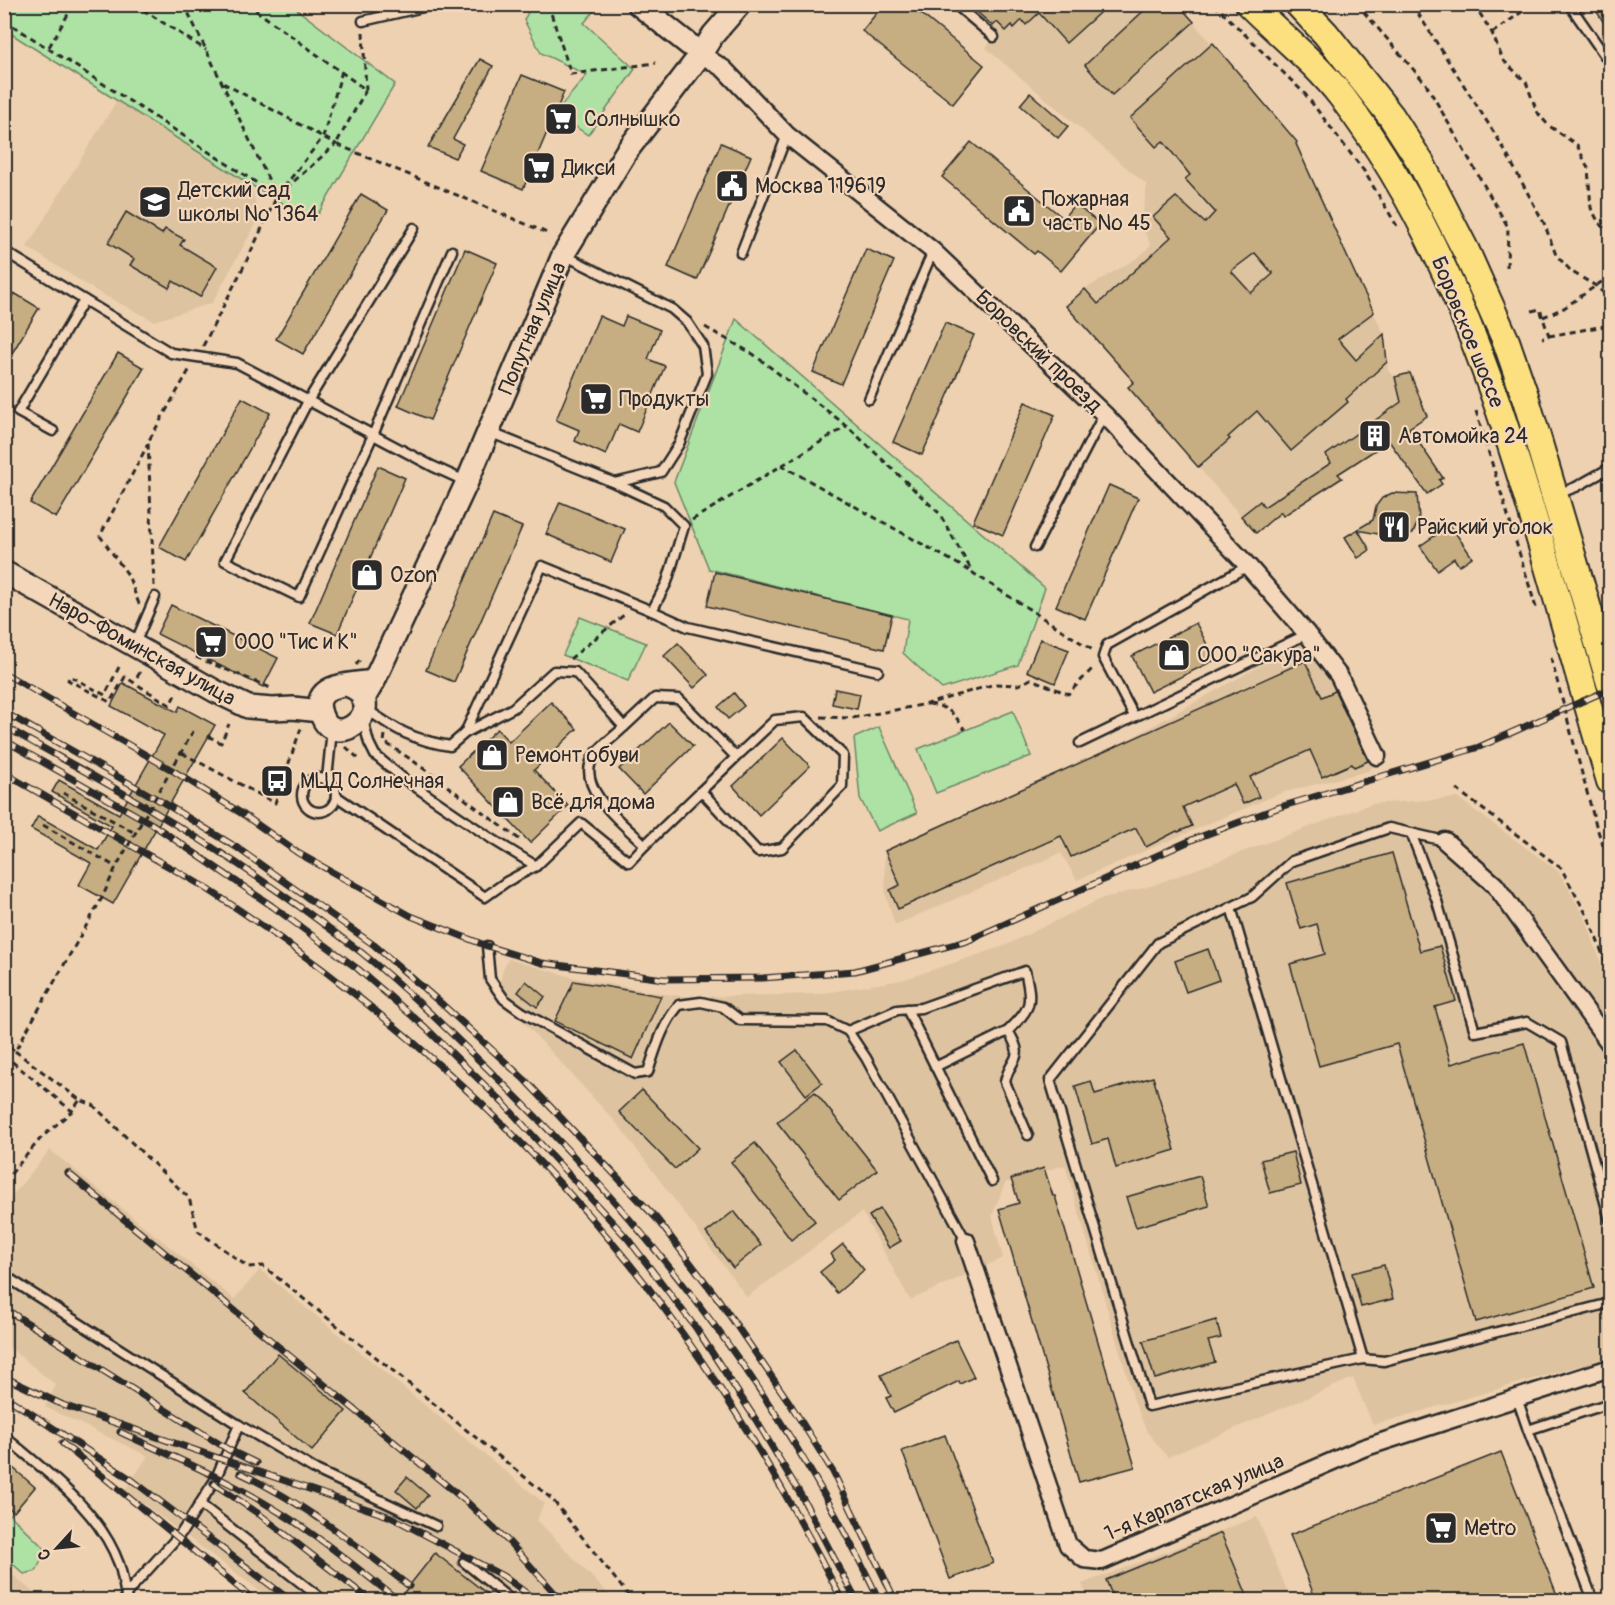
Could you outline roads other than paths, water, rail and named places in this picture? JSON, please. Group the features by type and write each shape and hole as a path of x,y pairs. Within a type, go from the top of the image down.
{"main road":[{"name":"Боровское шоссе","path":"1250,4 1341,95 1410,200 1453,288 1477,344 1499,406 1611,780"},
{"name":"Боровское шоссе","path":"1298,4 1326,34 1379,99 1407,140 1435,188 1471,261 1506,341 1611,683"}],"street":[{"name":"Боровский проезд","path":"638,4 701,54 724,69 787,135 933,251 1104,414 1248,566 1307,634 1339,676 1377,756"},
{"name":"Попутная улица","path":"363,708 467,482 563,255 626,152 713,35 740,4"},
{"name":"Наро-Фоминская улица","path":"4,572 137,638 215,691 248,707 293,708 326,719"},
{"path":"346,685 357,690 363,708 355,726 344,730 326,719 320,703 325,693 335,686 375,681"},
{"path":"1445,841 1495,885 1611,1044"},
{"name":"1-я Карпатская улица","path":"966,1241 1068,1545 1084,1559 1102,1562 1363,1448 1611,1368"}],"lane":[{"path":"363,21 436,4"},
{"path":"955,4 994,37"},
{"path":"1569,4 1611,63"},
{"path":"741,253 787,135"},
{"path":"414,228 308,401 225,561 299,597 373,435 452,252"},
{"path":"869,399 933,251"},
{"path":"4,252 171,353 237,363 467,482"},
{"path":"563,255 672,309 687,322 703,346 707,374 679,444 661,472 615,483"},
{"path":"53,431 18,412 84,300"},
{"path":"1035,547 1104,414"},
{"path":"489,432 615,483 664,506 684,526 667,582 652,611"},
{"path":"1554,496 1611,468"},
{"path":"465,733 542,566 688,627 878,671"},
{"path":"1134,716 1103,657 1107,645 1248,566"},
{"path":"137,638 155,597"},
{"path":"1080,743 1307,634"},
{"path":"363,708 388,725 424,742 450,746 465,733 513,708 554,671 575,672 624,727"},
{"path":"645,846 595,794 588,774 593,756 655,698 679,699 736,757"},
{"path":"363,708 369,743 375,754 404,779 536,866"},
{"path":"336,796 484,897 536,866 581,823 629,862 701,791 775,720 804,717 843,755 842,786 782,848 758,852 701,791"},
{"path":"326,719 327,779"},
{"path":"316,777 327,779 335,787 336,796 330,808 322,812 313,811 303,802 301,793 307,781 316,777"},
{"path":"1445,841 1389,828 1292,861 1252,897 1158,942 1050,1080 1149,1406 1363,1359 1384,1361 1611,1303"},
{"path":"1411,833 1437,901 1475,1032 1527,1022 1561,1042 1611,1220"},
{"path":"1231,907 1363,1359"},
{"path":"486,946 490,979 504,999 522,1012 635,1074 648,1072 658,1038 669,1017 679,1005 701,1002 723,1007 740,1020 827,1021 848,1031 866,1058 966,1241"},
{"path":"848,1031 897,1010 921,1008 1025,971 1030,989 1027,1012 1008,1031 935,1067"},
{"path":"907,1009 992,1181"},
{"path":"1008,1031 1017,1046 1016,1059 1006,1073 1005,1082 1028,1135"},
{"path":"10,1279 239,1425 316,1470 436,1526"},
{"path":"1517,1398 1593,1600"},
{"path":"1528,1430 1609,1404 1611,1414"},
{"path":"127,1597 182,1532 215,1480 239,1425"},
{"path":"4,1436 73,1496 98,1525 119,1564 127,1597"},
{"path":"200,1504 323,1600"},
{"path":"464,1562 511,1600"}],"railway":[{"path":"4,673 172,770 244,815 298,853 411,916 487,946 542,963 664,979 763,978 855,971 967,941 1194,839 1280,807 1479,747 1610,689"},
{"path":"4,712 164,803 236,847 374,945 525,1080 656,1218 719,1300 789,1402 833,1472 895,1600"},
{"path":"4,726 120,791 237,863 288,898 379,967 492,1073 590,1174 681,1281 723,1337 801,1455 864,1568 879,1600"},
{"path":"4,740 152,824 272,906 358,969 425,1027 505,1105 628,1239 696,1328 756,1420 802,1497 856,1600"},
{"path":"4,773 201,885 320,967 425,1053 524,1146 615,1246 679,1329 766,1462 842,1600"},
{"path":"68,1173 468,1503 510,1543 561,1600"},
{"path":"7,1310 229,1450 256,1463"},
{"path":"4,1377 63,1405 391,1517 503,1576 536,1600"},
{"path":"12,1401 132,1480 290,1600"},
{"path":"120,1432 219,1478 276,1510 323,1542 398,1600"},
{"path":"62,1443 254,1600"},
{"path":"240,1473 307,1510 409,1586"},
{"path":"213,1483 259,1514 370,1600"}],"place":[{"name":"Солнышко","path":"561,119"},
{"name":"Дикси","path":"539,168"},
{"name":"Москва 119619","path":"732,186"},
{"name":"Детский сад школы № 1364","path":"155,202"},
{"name":"Пожарная часть № 45","path":"1019,211"},
{"name":"Продукты","path":"596,399"},
{"name":"Автомойка 24","path":"1375,436"},
{"name":"Райский уголок","path":"1394,527"},
{"name":"Ozon","path":"367,575"},
{"name":"ООО \"Тис и К\"","path":"211,642"},
{"name":"ООО \"Сакура\"","path":"1174,655"},
{"name":"Ремонт обуви","path":"492,755"},
{"name":"МЦД Солнечная","path":"277,781"},
{"name":"Всё для дома","path":"508,802"},
{"name":"Metro","path":"1441,1528"}]}
